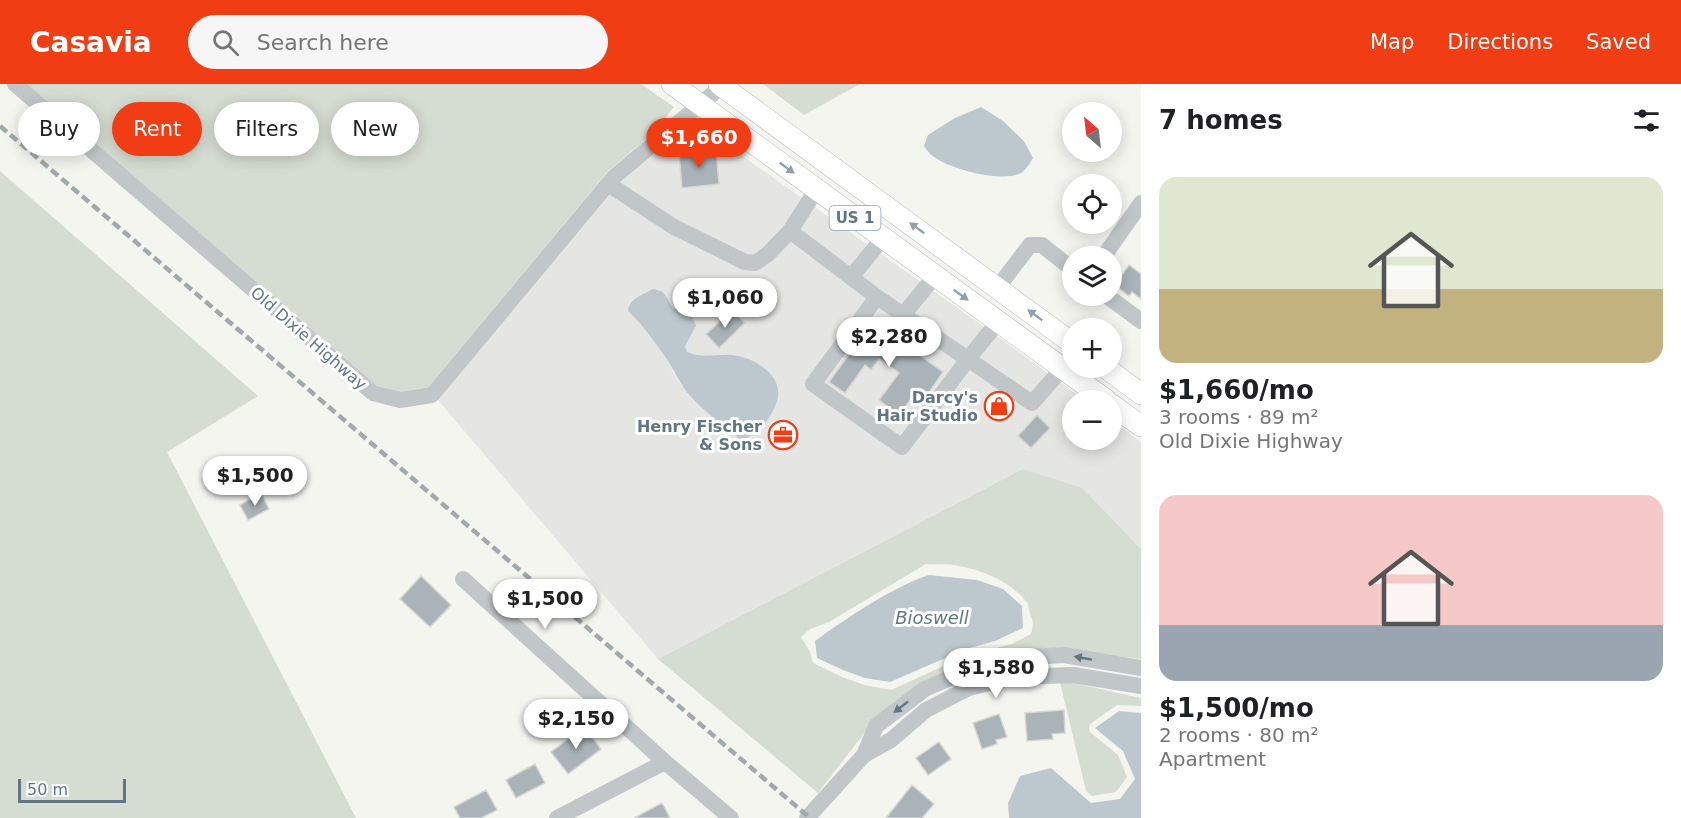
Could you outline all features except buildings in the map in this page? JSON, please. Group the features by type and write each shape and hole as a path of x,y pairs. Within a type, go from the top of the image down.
{"main road":[{"name":"US 1","path":"672,84 1062,369"},
{"name":"US 1","path":"720,85 1062,335"},
{"name":"US 1","path":"1075,378 1092,390"},
{"path":"1119,378 1141,394"},
{"path":"1122,412 1141,426"}],"street":[{"name":"Old Dixie Highway","path":"15,84 373,393 400,400 432,395 613,178 700,105 720,85"},
{"path":"608,184 674,227 745,262 755,263 768,254 790,231 816,189"},
{"path":"1111,246 1141,203"},
{"path":"790,231 903,315 1032,403 1062,369"},
{"path":"852,276 883,238"},
{"path":"998,287 1030,245 1042,245 1062,261"},
{"path":"903,315 934,276"},
{"path":"878,297 813,384 902,447 998,322"},
{"path":"1121,306 1141,321"},
{"path":"463,579 664,762 731,818"},
{"path":"864,755 876,726 925,689 973,668 1011,658 1064,655 1141,668"},
{"path":"807,818 864,755 891,740 926,710 969,688 1013,677 1073,675 1141,686"},
{"path":"557,818 664,762"}],"shaded area":[{"path":"27,84 641,84 674,107 652,134 607,172 428,387 399,392 376,385 100,147 100,102 48,102"},
{"path":"763,84 860,84 804,115"},
{"path":"693,121 1071,390 1062,390 1062,450 1122,450 1122,428 1141,442 1141,549 1082,489 1023,469 658,659 438,400 619,184","holes":["666,294 673,308 691,315 696,327 684,346 687,352 698,357 727,355 738,439 731,427 717,423 689,396 667,359 638,318"]},
{"path":"0,171 258,396 167,452 356,818 0,818"},
{"path":"1023,469 1082,488 1141,549 1141,659 1048,648 996,654 879,714 818,793 658,659","holes":["926,564 969,568 988,574 1014,589 1028,604 1033,621 1031,634 1012,644 968,655 891,690 864,685 813,663 810,652 801,637 810,629 829,622"]},
{"path":"1060,682 1141,698 1141,706 1117,705 1090,724 1090,732 1118,755 1127,777 1116,792 1092,796 1086,791"}],"water":[{"path":"981,107 1003,121 1024,141 1033,158 1021,173 1001,176 964,170 942,162 930,154 924,146 928,135 955,118"},
{"path":"653,289 664,293 673,308 693,318 696,326 685,346 687,352 744,358 757,363 769,372 778,390 776,405 761,428 755,433 742,441 738,439 731,427 720,424 696,402 684,388 653,339 628,311 633,300"},
{"name":"Bioswell","path":"929,575 977,580 1003,589 1022,606 1023,628 995,641 966,649 890,682 865,678 817,658 815,641 885,595"},
{"path":"1119,711 1141,713 1141,818 1009,818 1008,803 1020,776 1051,768 1091,803 1120,799 1135,779 1123,751 1095,728"}],"railway":[{"path":"0,126 810,818"}],"place":[{"name":"Darcy's Hair Studio","path":"999,406"},
{"name":"Henry Fischer & Sons","path":"783,435"}]}
